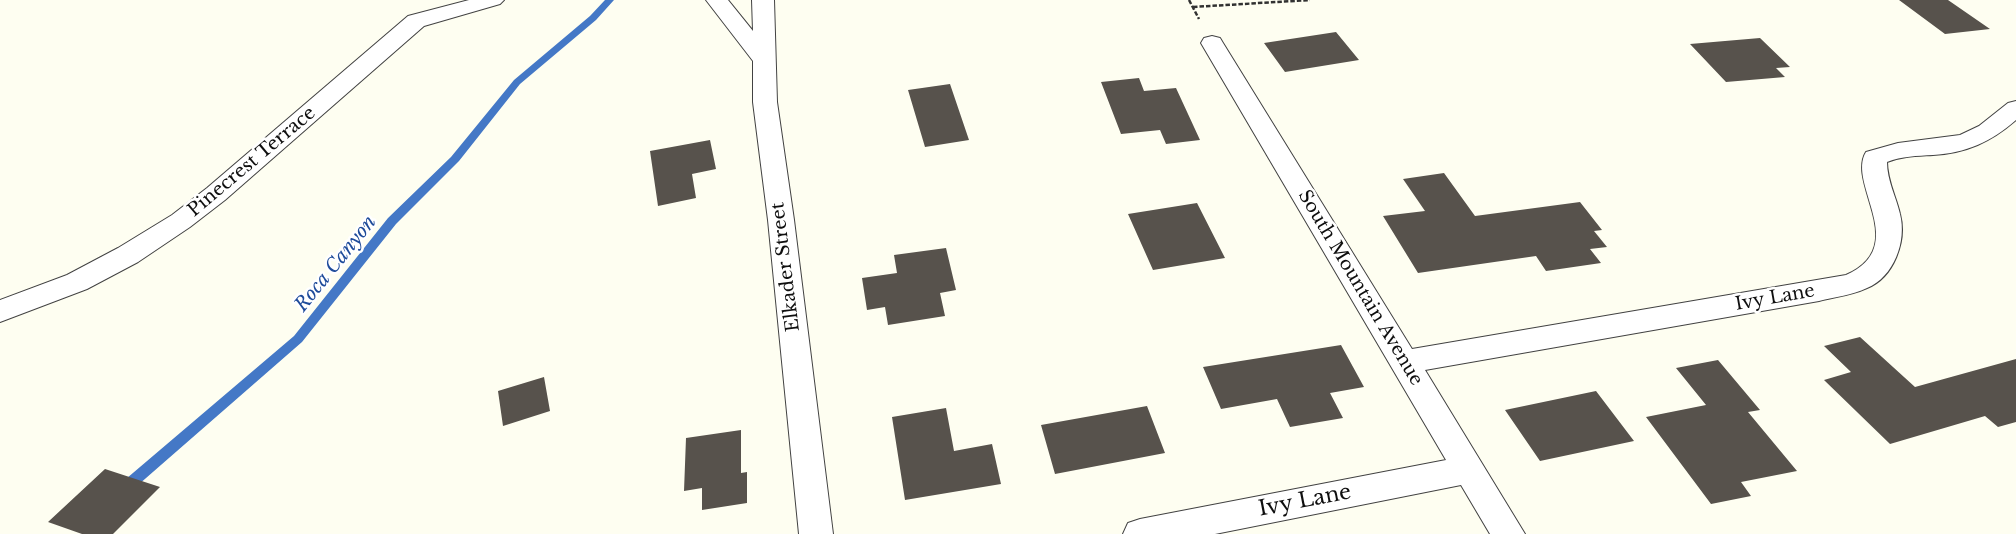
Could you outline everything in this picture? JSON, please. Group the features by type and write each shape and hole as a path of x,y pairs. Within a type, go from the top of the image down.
{"street":[{"name":"Pinecrest Terrace","path":"0,311 77,282 128,255 180,221 223,188 416,21 493,0"},
{"path":"717,0 764,60"},
{"name":"Elkader Street","path":"763,0 766,102 816,534"},
{"name":"South Mountain Avenue","path":"1212,43 1508,534"},
{"name":"Ivy Lane","path":"1404,362 1809,292 1859,280 1874,270 1890,240 1888,217 1874,172 1875,158 1890,150 1968,141 1986,133 2016,108"},
{"name":"Ivy Lane","path":"1140,534 1470,469"}],"path":[{"path":"1193,7 1310,0"}],"building":[{"path":"1899,0 1948,0 1990,29 1945,34"},
{"path":"1336,32 1359,60 1285,72 1264,43"},
{"path":"1760,38 1790,67 1776,68 1785,77 1726,82 1690,44"},
{"path":"1139,78 1144,91 1176,88 1200,140 1166,144 1160,130 1121,134 1101,82"},
{"path":"950,84 969,140 925,147 908,90"},
{"path":"710,140 716,169 692,174 696,198 658,206 650,151"},
{"path":"1444,173 1475,216 1580,202 1602,230 1594,231 1607,247 1590,249 1601,263 1546,271 1536,256 1418,273 1383,216 1425,211 1403,179"},
{"path":"1197,203 1225,258 1153,270 1128,214"},
{"path":"946,248 956,290 940,293 945,316 888,325 885,307 867,310 862,278 897,273 894,255"},
{"path":"1860,337 1915,387 2016,359 2016,422 1998,427 1985,416 1890,444 1824,380 1851,372 1824,346"},
{"path":"1341,345 1364,387 1330,393 1343,418 1290,427 1277,399 1221,409 1203,367"},
{"path":"1718,360 1760,410 1748,412 1797,471 1741,482 1751,496 1711,504 1646,417 1706,405 1676,368"},
{"path":"544,377 550,411 503,426 498,391"},
{"path":"1596,391 1634,441 1540,461 1505,410"},
{"path":"1147,406 1165,453 1055,474 1041,425"},
{"path":"946,408 954,451 992,444 1001,484 905,500 892,417"},
{"path":"741,430 741,473 747,472 747,503 702,510 702,488 684,491 686,438"},
{"path":"105,469 160,487 113,534 82,534 48,522"}],"waterway":[{"name":"Roca Canyon","path":"125,488 298,339 392,221 455,159 517,82 593,18 610,0"}]}
